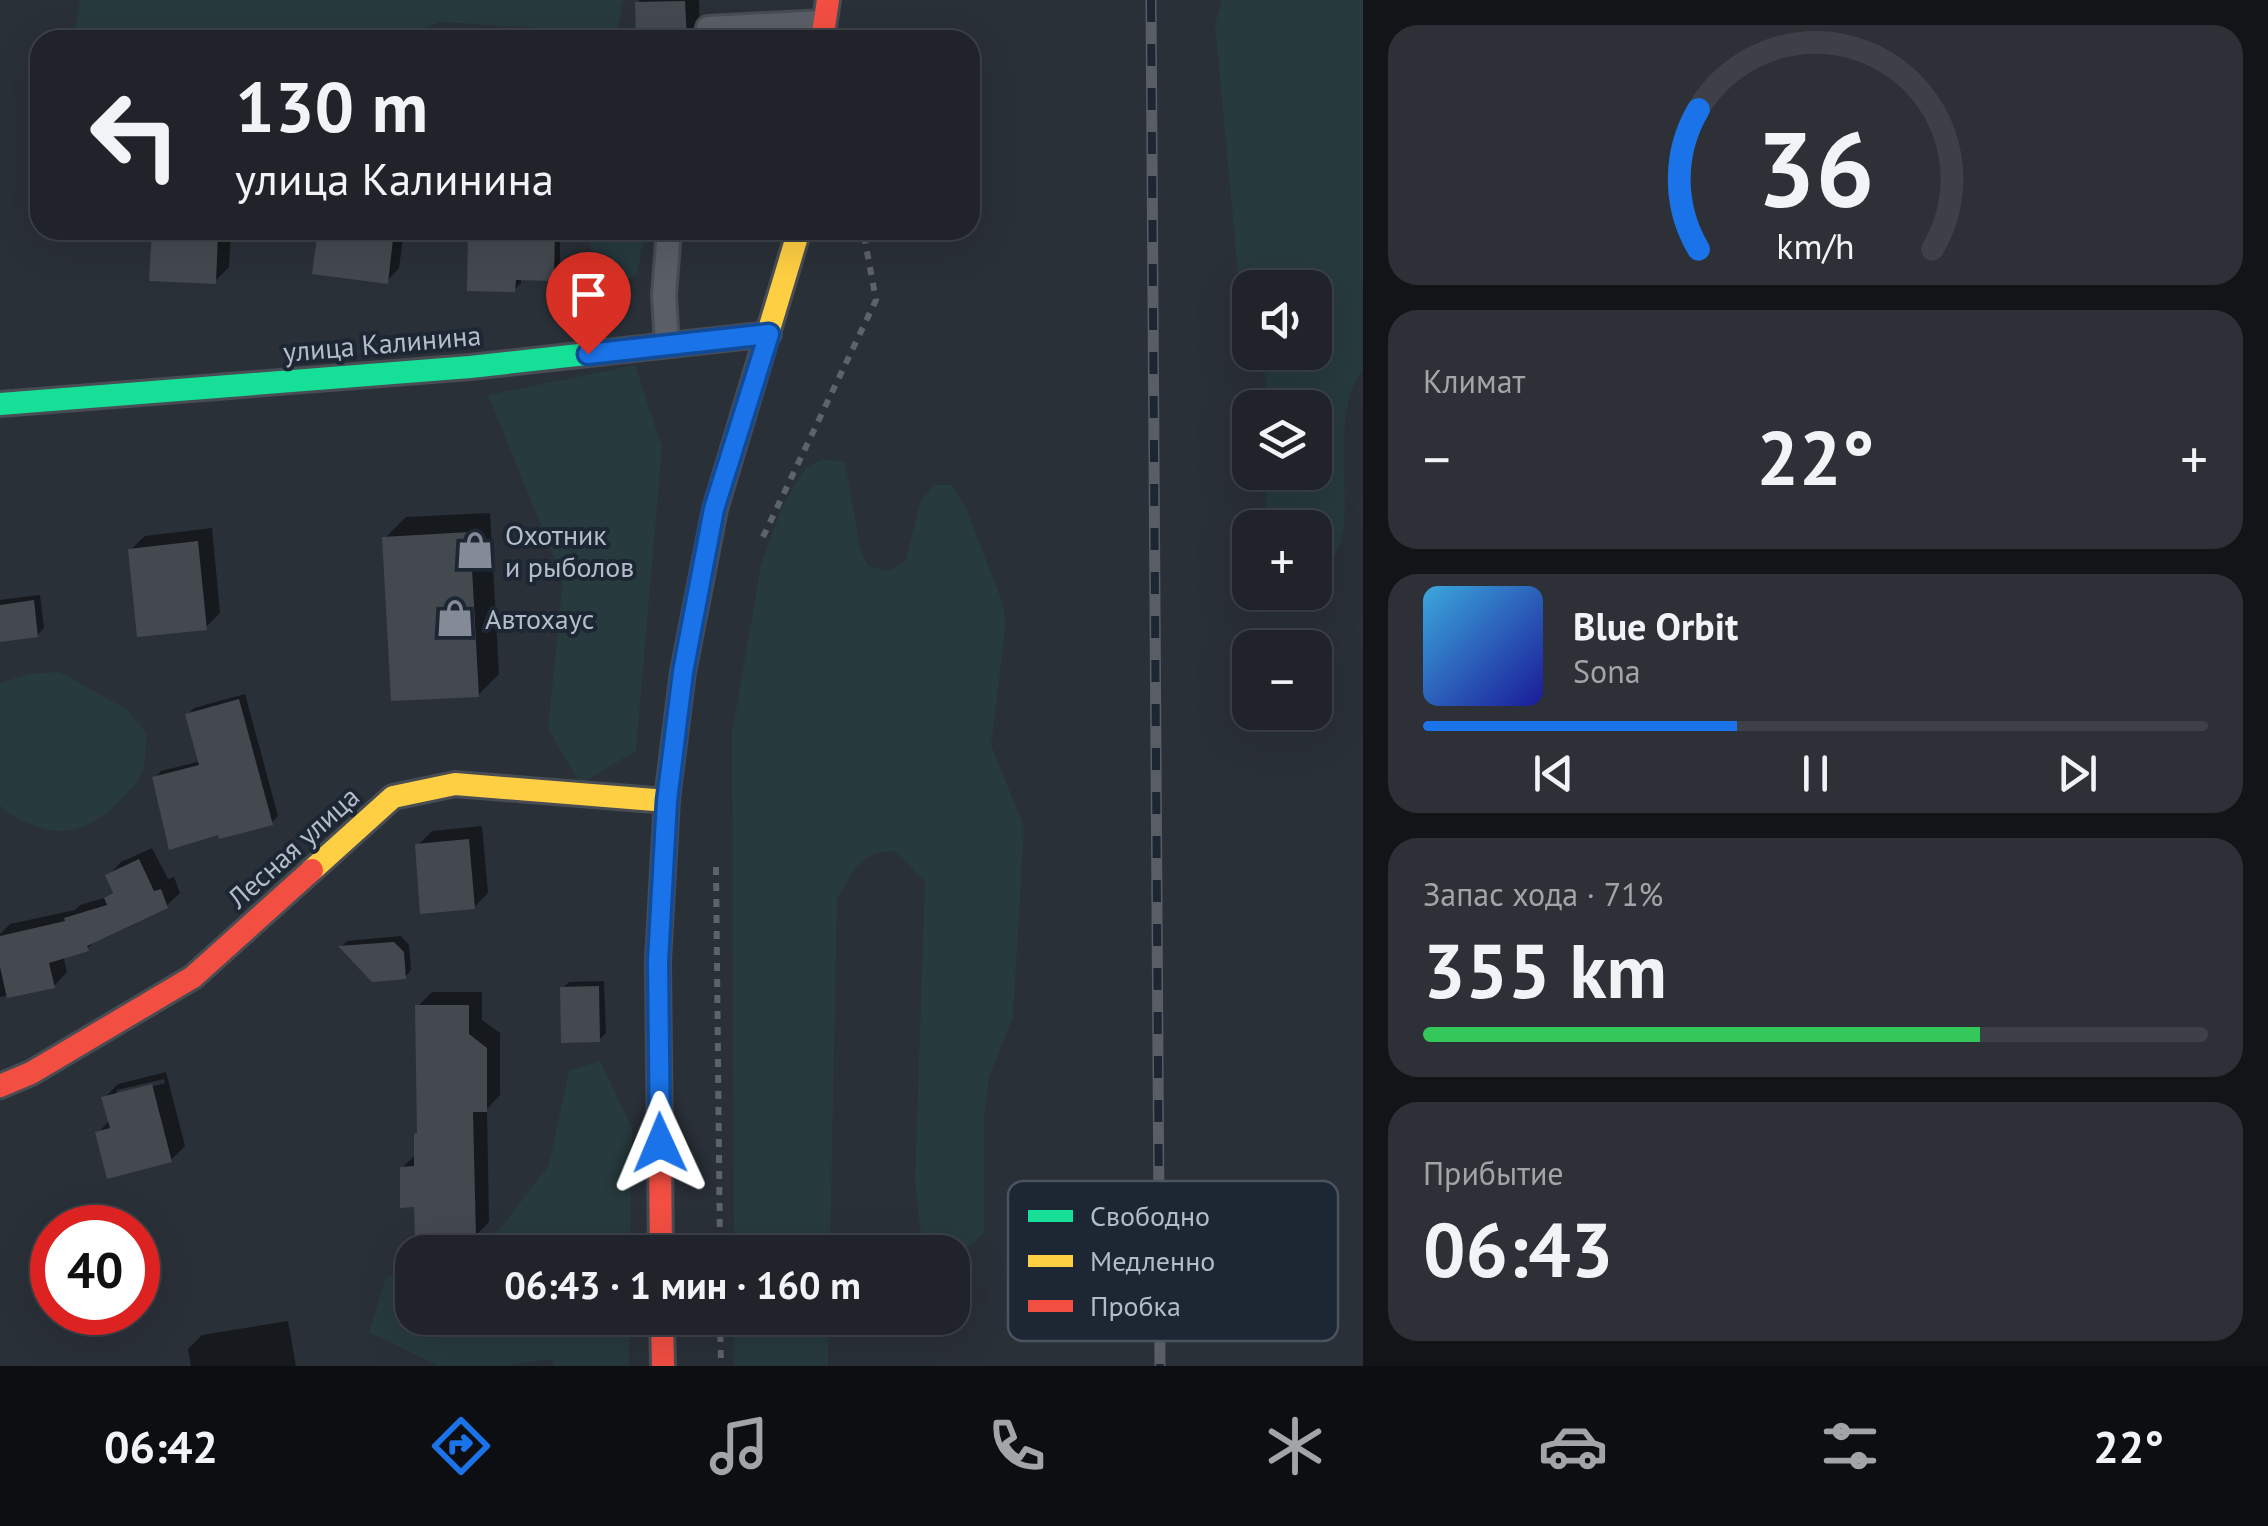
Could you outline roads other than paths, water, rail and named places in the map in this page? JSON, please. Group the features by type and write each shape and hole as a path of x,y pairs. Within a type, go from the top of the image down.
{"street":[{"path":"661,1235 658,961 667,801 683,672 714,509 796,240"},
{"name":"улица Калинина","path":"0,404 470,367 769,334"},
{"name":"Лесная улица","path":"0,1086 30,1073 193,977 393,797 455,784 667,801"},
{"path":"662,1335 663,1366"}],"lane":[{"path":"708,30 825,21"},
{"path":"667,345 664,295 668,240"}],"railway":[{"path":"1151,0 1159,1181"},
{"path":"1160,1341 1160,1366"}],"place":[{"name":"Охотник и рыболов","path":"475,550"},
{"name":"Автохаус","path":"455,618"}]}
